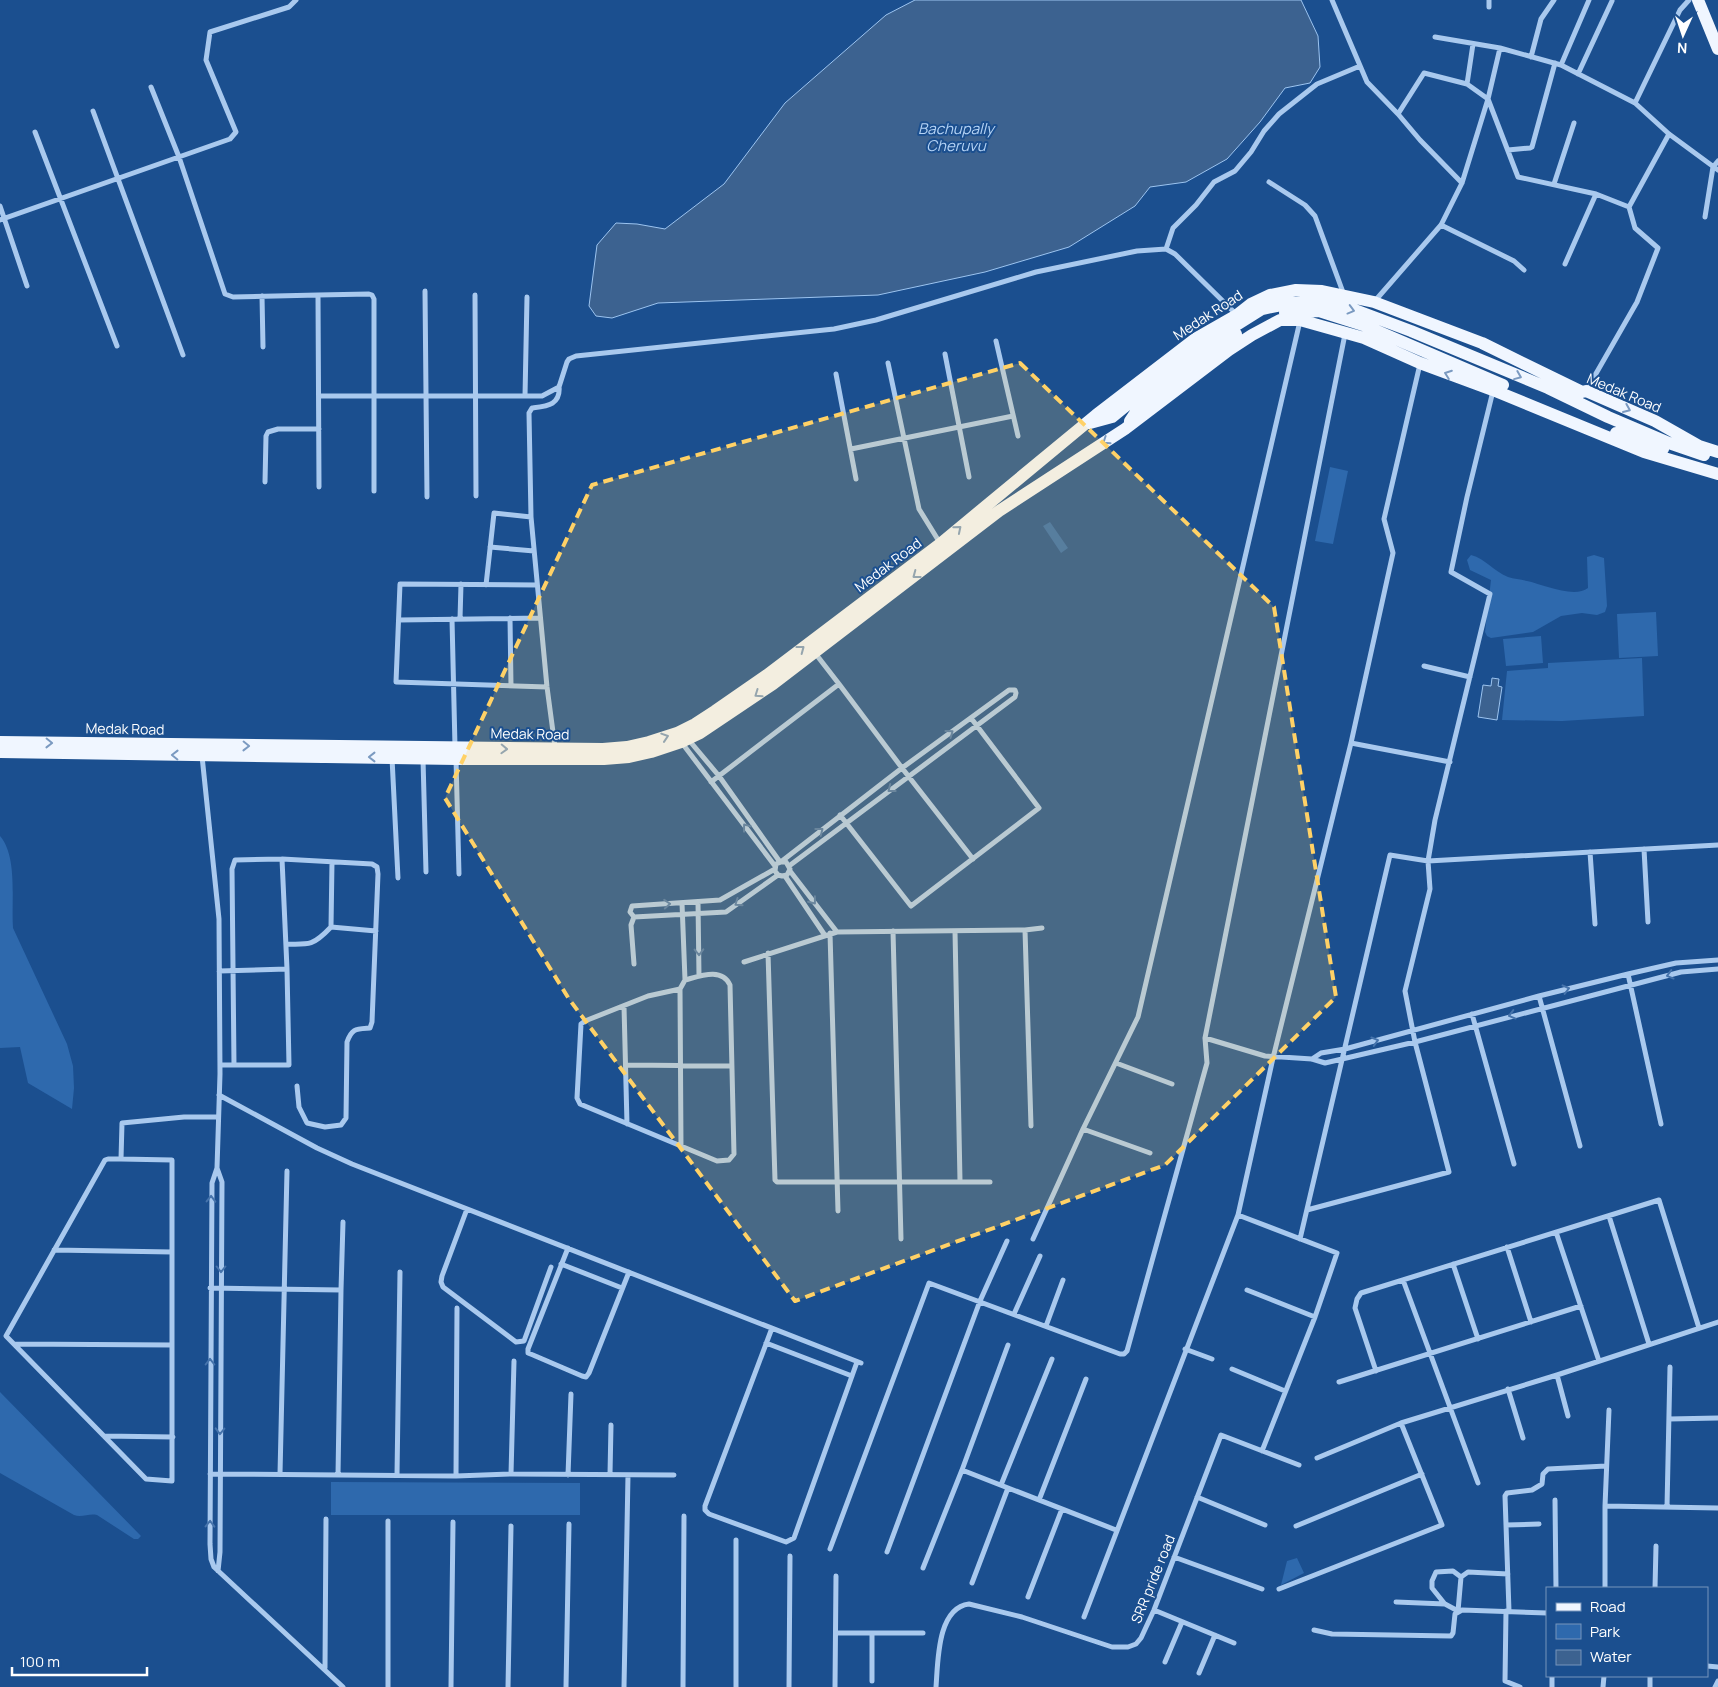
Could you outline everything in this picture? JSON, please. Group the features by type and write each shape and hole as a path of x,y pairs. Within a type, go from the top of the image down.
{"main road":[{"path":"1695,0 1718,49"},
{"name":"Medak Road","path":"0,742 202,755 423,758 456,753 628,747 677,733 695,724 767,675 940,544 1083,426 1195,339 1237,315 1251,304 1270,295 1296,290 1322,291 1374,302 1482,343 1582,392 1586,391 1655,421 1699,446 1718,452"},
{"path":"1083,426 1112,417 1184,358 1262,309 1291,303 1318,301 1355,310 1411,331 1548,388 1608,418 1661,440 1718,459"},
{"path":"1124,428 1140,406 1248,326 1268,316 1319,311 1363,325 1600,428 1718,466"},
{"name":"Medak Road","path":"0,752 131,749 456,753 604,759 644,754 684,741 721,720 815,652 999,511 1124,428 1252,335 1280,320 1300,320 1364,338 1420,364 1494,390 1644,452 1718,474"}],"street":[{"path":"2,220 230,139 236,132 206,60 210,32 289,7 296,0"},
{"path":"1332,0 1367,82 1462,183"},
{"path":"1489,0 1489,6"},
{"path":"1531,57 1541,19 1554,0"},
{"path":"1508,150 1532,146 1558,64 1590,0"},
{"path":"1635,103 1680,10 1695,0"},
{"path":"1578,74 1612,1"},
{"path":"1435,38 1500,48 1558,64 1635,103 1669,134 1716,169"},
{"path":"1467,84 1473,44"},
{"path":"1374,302 1441,225 1462,183 1488,100 1500,48"},
{"path":"1166,249 1173,228 1196,205 1214,182 1235,171 1279,114 1317,84 1360,66"},
{"path":"1398,114 1424,73 1467,84 1488,100 1518,177 1596,194 1629,207"},
{"path":"151,87 179,157 225,294 232,297 372,295 374,299 374,491"},
{"path":"93,111 183,355"},
{"path":"1554,184 1574,123"},
{"path":"35,132 117,346"},
{"path":"1586,391 1637,302 1658,248 1635,228 1629,207 1669,134"},
{"path":"1705,217 1718,161"},
{"path":"1269,182 1305,205 1315,216 1344,295"},
{"path":"1565,264 1596,194"},
{"path":"0,206 2,220 27,286"},
{"path":"1441,225 1514,261 1524,270"},
{"path":"555,750 547,687 531,517 529,413 532,408 549,406 556,400 560,393 560,386 569,359 576,356 834,329 876,320 1036,272 1138,251 1166,249 1175,254 1237,315"},
{"path":"426,291 427,497"},
{"path":"318,295 319,487"},
{"path":"475,295 476,496"},
{"path":"262,296 263,347"},
{"path":"525,396 527,297"},
{"path":"1033,1240 1082,1128 1138,1017 1300,320"},
{"path":"830,1549 929,1283 1120,1354 1124,1354 1127,1351 1207,1063 1205,1038 1345,333"},
{"path":"996,341 1018,436"},
{"path":"945,354 969,477"},
{"path":"888,363 919,509 940,544"},
{"path":"1084,1617 1238,1215 1273,1058 1350,743 1393,553 1384,519 1420,364"},
{"path":"836,374 856,478"},
{"path":"319,396 542,396 560,386"},
{"path":"1307,1210 1449,1172 1412,1030 1404,991 1430,889 1428,861 1435,820 1490,594 1451,572 1466,498 1494,390"},
{"path":"850,449 1013,416"},
{"path":"265,482 266,436 268,432 278,429 319,429"},
{"path":"486,584 494,513 531,517"},
{"path":"490,547 534,551"},
{"path":"537,585 400,584 396,682 547,687"},
{"path":"460,619 461,584"},
{"path":"510,618 511,686"},
{"path":"399,620 540,618"},
{"path":"452,619 458,874"},
{"path":"815,652 973,859"},
{"path":"1424,666 1470,677"},
{"path":"711,782 839,684"},
{"path":"634,917 630,912 632,906 720,900 778,865 902,768 1009,690 1015,690 1016,694 1014,697 847,823 790,868 785,876"},
{"path":"840,815 912,906 1040,808 970,718"},
{"path":"684,741 719,776 778,865 778,875"},
{"path":"684,741 711,782 778,865"},
{"path":"1350,743 1450,762"},
{"path":"202,755 219,919 220,1065 217,1168 212,1183 210,1288 211,1559 218,1571 343,1687"},
{"path":"392,757 398,878"},
{"path":"423,758 426,872"},
{"path":"1300,1239 1390,855 1428,861 1718,845"},
{"path":"1644,849 1648,922"},
{"path":"1590,852 1595,924"},
{"path":"220,1065 289,1065 282,859"},
{"path":"234,1065 232,869 235,860 282,859 372,864 377,867 372,1022 370,1028 357,1029 350,1034 347,1042 346,1118 341,1125 325,1126 308,1123 299,1107 297,1086"},
{"path":"286,944 306,945 319,940 331,927 332,862"},
{"path":"778,865 786,862 837,932"},
{"path":"634,917 726,912 778,875 785,876 827,934 838,1211"},
{"path":"698,902 699,976"},
{"path":"681,1146 680,989 685,980 684,914 682,903"},
{"path":"634,917 631,925 634,964"},
{"path":"331,927 376,931"},
{"path":"744,962 837,932 1025,930 1042,928"},
{"path":"1025,930 1031,1126"},
{"path":"893,931 901,1239"},
{"path":"955,931 960,1181"},
{"path":"768,953 775,1180 780,1183 990,1182"},
{"path":"1312,1059 1321,1053 1345,1049 1539,996 1628,974 1676,963 1718,960"},
{"path":"219,971 287,969"},
{"path":"1205,1038 1273,1058 1312,1059 1324,1063 1415,1042 1681,972 1718,969"},
{"path":"680,989 648,996 580,1024 577,1098 580,1104 717,1161 729,1160 733,1158 734,1154 730,984 727,978 717,974 685,980"},
{"path":"1628,974 1632,985 1661,1124"},
{"path":"1539,996 1580,1146"},
{"path":"624,1006 627,1124"},
{"path":"1472,1014 1514,1164"},
{"path":"1116,1063 1172,1084"},
{"path":"626,1065 732,1066"},
{"path":"219,1095 326,1152 859,1362 852,1376 794,1538 786,1542 709,1514 705,1510 772,1328"},
{"path":"121,1159 122,1123 184,1117 218,1117"},
{"path":"1082,1128 1150,1153"},
{"path":"121,1159 172,1160 172,1481 146,1480 6,1338 6,1334 105,1160 121,1159"},
{"path":"217,1168 222,1182 220,1552 218,1571"},
{"path":"280,1474 287,1171"},
{"path":"1376,1371 1355,1308 1356,1299 1361,1293 1659,1200 1699,1328"},
{"path":"467,1209 442,1276 443,1288 516,1342 524,1341 551,1267"},
{"path":"1238,1215 1337,1253 1315,1317 1262,1451"},
{"path":"1609,1216 1650,1344"},
{"path":"338,1475 344,1222"},
{"path":"1556,1232 1599,1361"},
{"path":"887,1552 980,1301 1007,1241"},
{"path":"1507,1247 1531,1322"},
{"path":"568,1248 528,1353 582,1376 586,1376 589,1373 629,1272"},
{"path":"54,1250 172,1252"},
{"path":"1014,1314 1040,1256"},
{"path":"561,1264 622,1288"},
{"path":"1453,1264 1478,1339"},
{"path":"397,1475 400,1272"},
{"path":"1046,1326 1063,1280"},
{"path":"1403,1280 1478,1483"},
{"path":"210,1288 341,1290"},
{"path":"1247,1290 1315,1317"},
{"path":"1340,1382 1581,1306"},
{"path":"456,1476 457,1308"},
{"path":"1318,1458 1401,1423 1557,1375 1718,1322"},
{"path":"766,1343 852,1376"},
{"path":"14,1344 172,1344"},
{"path":"923,1568 962,1470 1008,1344"},
{"path":"1185,1350 1212,1359"},
{"path":"1001,1485 1052,1359"},
{"path":"511,1474 514,1361"},
{"path":"1667,1507 1670,1368"},
{"path":"1232,1369 1285,1391"},
{"path":"1557,1375 1568,1416"},
{"path":"1039,1500 1086,1379"},
{"path":"1508,1390 1523,1438"},
{"path":"568,1475 570,1394"},
{"path":"1605,1587 1605,1506 1609,1410"},
{"path":"1669,1420 1718,1418"},
{"path":"1279,1589 1442,1525 1401,1423"},
{"path":"610,1474 611,1424"},
{"name":"SRR pride road","path":"936,1687 940,1642 952,1612 961,1605 969,1604 1022,1617 1112,1647 1128,1647 1136,1644 1141,1638 1154,1610 1221,1435 1299,1465"},
{"path":"104,1436 173,1437"},
{"path":"1520,1687 1505,1681 1508,1574 1505,1496 1507,1493 1536,1489 1542,1484 1543,1474 1548,1469 1606,1466"},
{"path":"962,1470 1116,1530"},
{"path":"210,1474 674,1475"},
{"path":"1296,1526 1422,1474"},
{"path":"624,1687 628,1475"},
{"path":"972,1583 1008,1488"},
{"path":"1197,1497 1265,1525"},
{"path":"1555,1500 1556,1587"},
{"path":"1605,1506 1718,1508"},
{"path":"1028,1596 1062,1509"},
{"path":"683,1687 684,1516"},
{"path":"324,1668 326,1519"},
{"path":"388,1521 388,1687"},
{"path":"451,1687 453,1522"},
{"path":"566,1687 569,1524"},
{"path":"1506,1525 1539,1524"},
{"path":"508,1687 511,1526"},
{"path":"736,1540 736,1687"},
{"path":"1655,1587 1656,1546"},
{"path":"789,1687 790,1556"},
{"path":"1174,1557 1262,1589"},
{"path":"1444,1604 1432,1588 1436,1572 1453,1571 1461,1577"},
{"path":"1314,1630 1332,1634 1451,1636 1453,1634 1455,1614 1458,1611 1461,1577 1468,1572 1508,1574"},
{"path":"835,1687 836,1576"},
{"path":"1396,1602 1444,1604 1458,1611 1546,1612"},
{"path":"1154,1610 1234,1643"},
{"path":"1165,1662 1182,1622"},
{"path":"836,1633 923,1633"},
{"path":"872,1633 872,1681"},
{"path":"1199,1673 1215,1635"},
{"path":"1715,1687 1718,1681"}],"highlighted area":[{"path":"1020,363 1274,607 1336,997 1165,1165 795,1301 569,999 445,798 592,485"}],"green space":[{"path":"1330,467 1348,471 1333,544 1315,541"},
{"path":"1050,522 1068,548 1061,553 1043,526"},
{"path":"1471,555 1481,559 1508,577 1558,590 1575,592 1588,588 1587,557 1594,555 1604,558 1607,606 1605,612 1597,615 1582,613 1561,616 1533,632 1491,638 1485,632 1491,580 1470,570 1467,560"},
{"path":"1656,612 1658,656 1619,658 1617,614"},
{"path":"1541,636 1543,663 1506,666 1503,639"},
{"path":"1642,658 1644,716 1562,721 1502,720 1507,671 1548,668 1548,663"},
{"path":"0,836 6,845 9,855 13,880 13,928 67,1044 73,1066 74,1088 72,1109 28,1083 20,1047 0,1048"},
{"path":"0,1392 141,1536 138,1539 134,1539 97,1515 74,1515 0,1473"},
{"path":"331,1482 580,1483 580,1515 331,1515"},
{"path":"1297,1558 1304,1573 1281,1585 1287,1561"}],"water":[{"name":"Bachupally Cheruvu","path":"915,0 1301,0 1318,36 1320,67 1310,83 1285,88 1260,122 1227,159 1186,182 1150,187 1135,206 1069,247 985,272 878,295 658,303 612,318 596,316 589,306 597,245 616,223 637,224 665,229 724,184 785,103 886,15"},
{"path":"1492,678 1499,679 1498,686 1502,687 1497,720 1478,717 1483,685 1491,686"}]}
